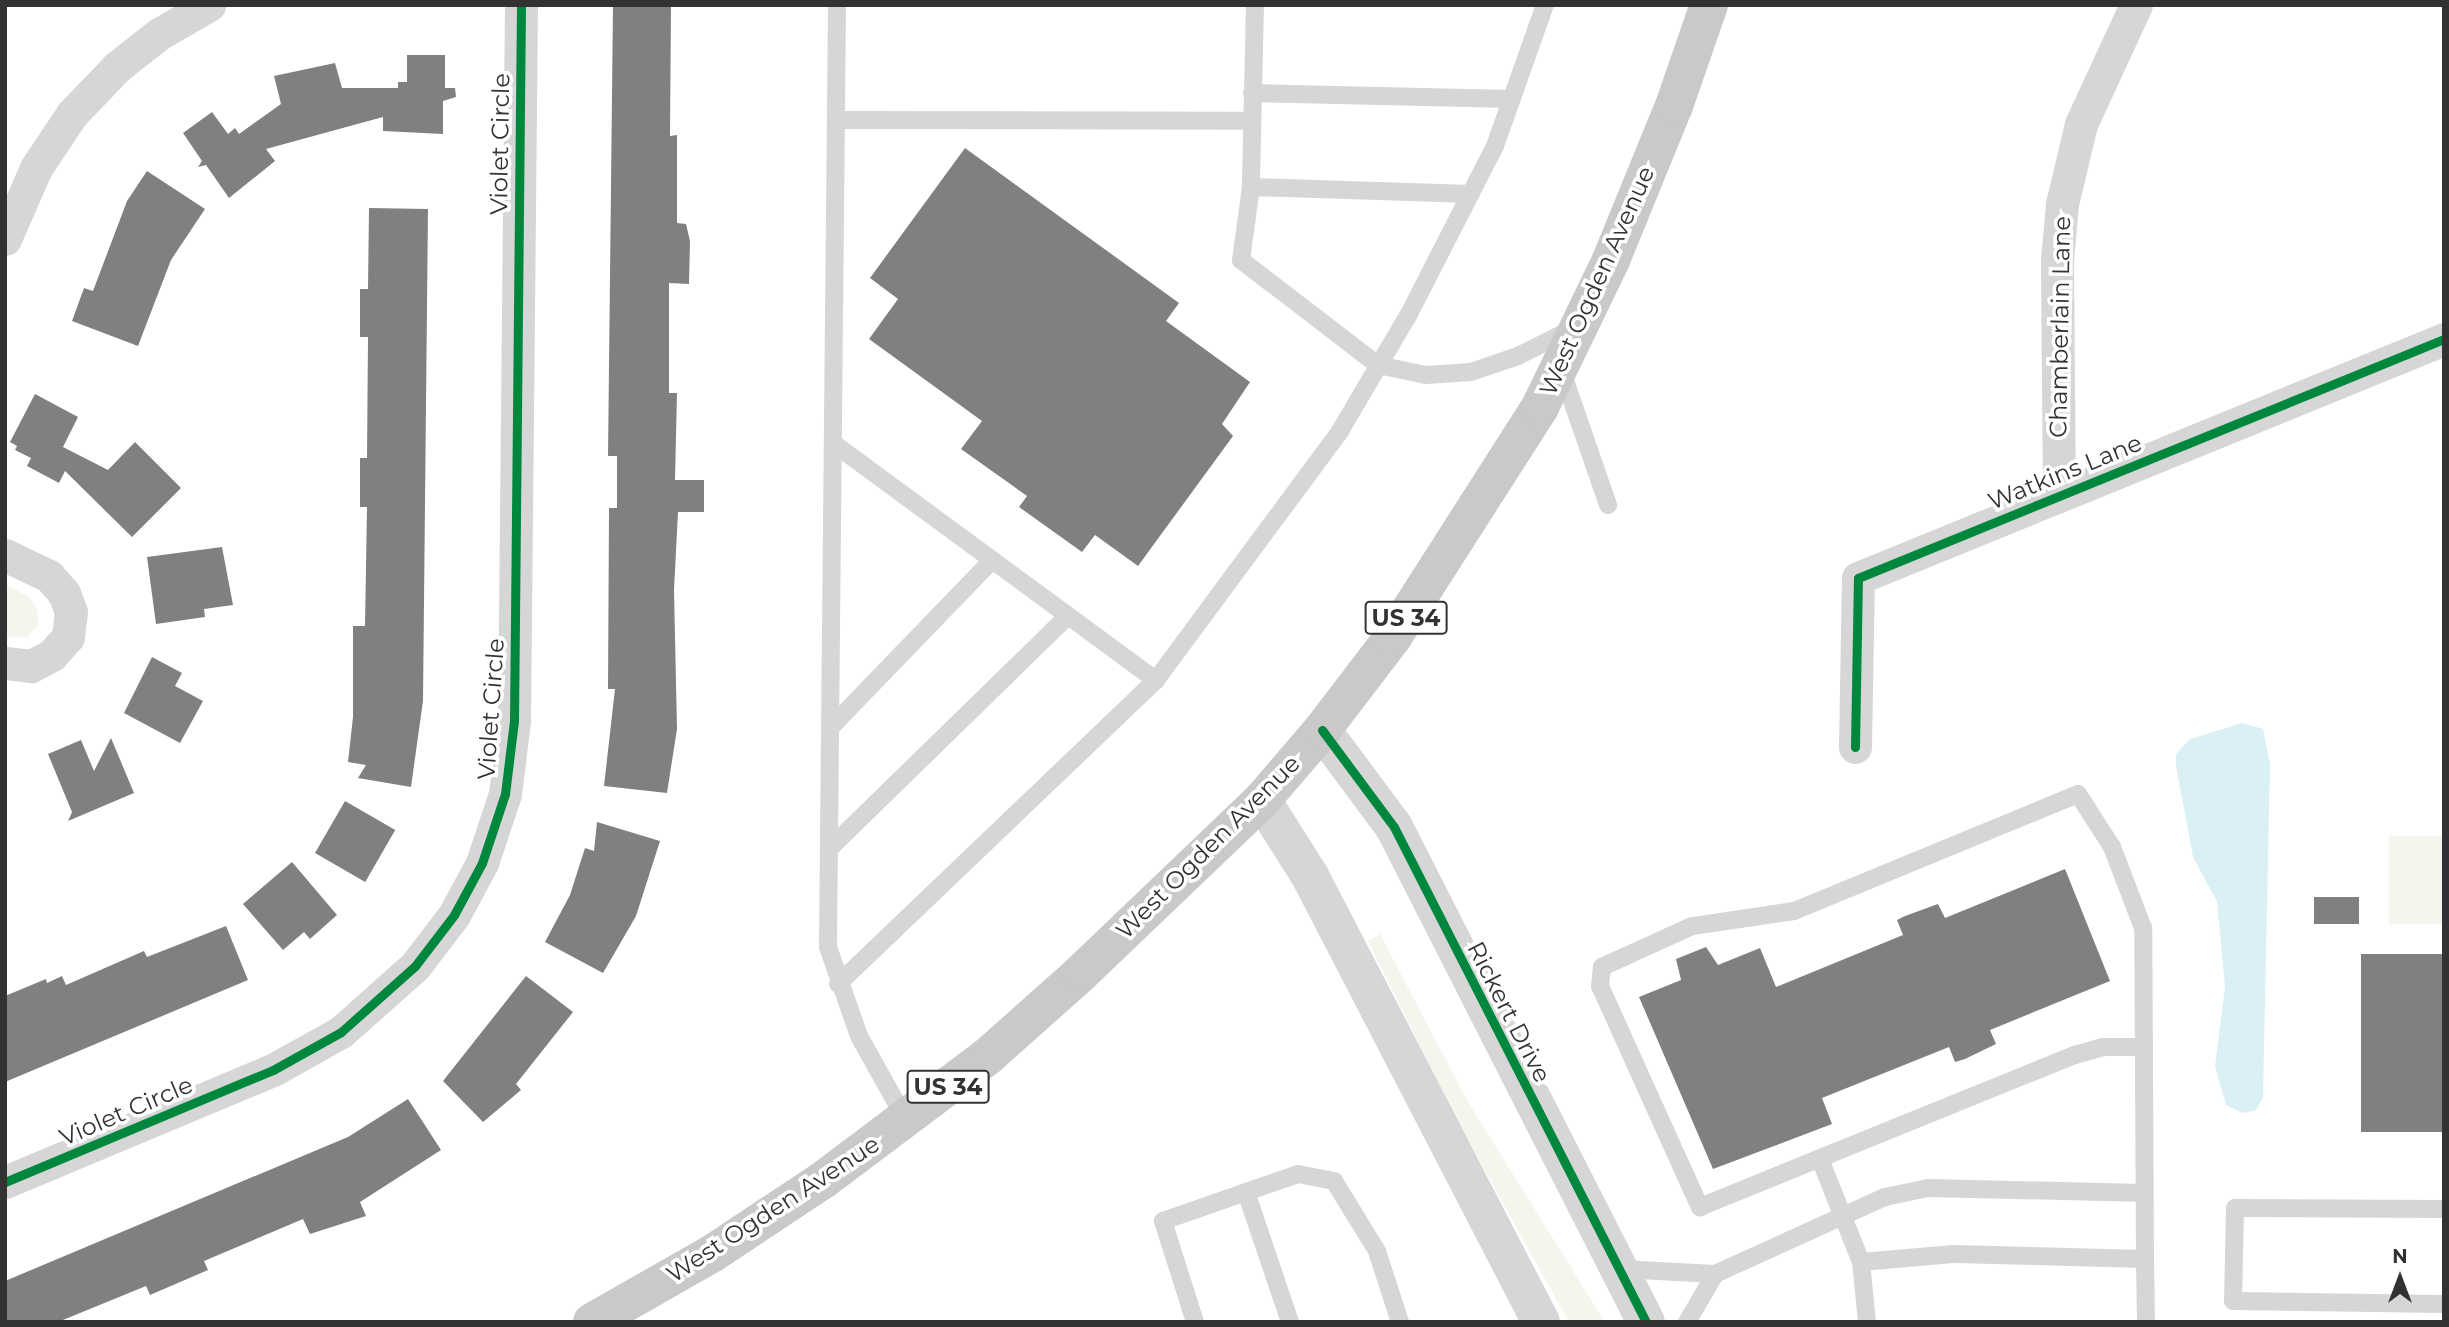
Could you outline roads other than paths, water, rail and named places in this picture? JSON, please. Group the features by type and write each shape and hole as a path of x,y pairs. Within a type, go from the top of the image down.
{"main road":[{"name":"West Ogden Avenue","path":"592,1322 713,1253 906,1120 1081,973 1262,800 1322,730 1393,637 1484,501 1561,367 1583,324 1674,106 1709,5"}],"street":[{"path":"5,239 36,169 72,114 117,67 159,34 209,5"},
{"name":"Violet Circle","path":"5,1182 273,1070 341,1032 415,966 454,915 482,863 505,794 514,720 521,5"},
{"name":"Chamberlain Lane","path":"2059,496 2056,330 2062,204 2081,124 2136,5"},
{"name":"Watkins Lane","path":"1855,747 1857,578 2444,339"},
{"path":"5,555 49,576 64,593 71,612 68,637 52,655 32,666 5,663"},
{"name":"Rickert Drive","path":"1322,730 1394,827 1646,1322"},
{"path":"1262,800 1310,876 1541,1322"}],"lane":[{"path":"837,5 828,947 838,984 865,1047 906,1120"},
{"path":"1255,5 1251,187 1241,260 1378,365 1426,375 1471,372 1518,356 1583,324"},
{"path":"838,984 1156,680 1340,431 1471,194 1512,99 1545,5"},
{"path":"1252,93 1512,99"},
{"path":"836,120 1251,121"},
{"path":"1251,187 1471,194"},
{"path":"1561,367 1608,505"},
{"path":"833,443 1156,680"},
{"path":"830,728 992,560"},
{"path":"829,849 1068,616"},
{"path":"2143,1047 2103,1047 2075,1055 1700,1207 1600,985 1602,967 1692,926 1794,911 2078,794 2112,847 2143,928 2146,1322"},
{"path":"1820,1159 1861,1262 1867,1322"},
{"path":"1195,1322 1163,1221 1298,1174 1334,1181 1377,1251 1401,1322"},
{"path":"1619,1269 1715,1274 1885,1197 1928,1188 2144,1193"},
{"path":"1246,1192 1290,1322"},
{"path":"2444,1209 2235,1208 2233,1301 2444,1304"},
{"path":"1861,1262 1954,1254 2145,1259"},
{"path":"1687,1322 1715,1274"}]}
